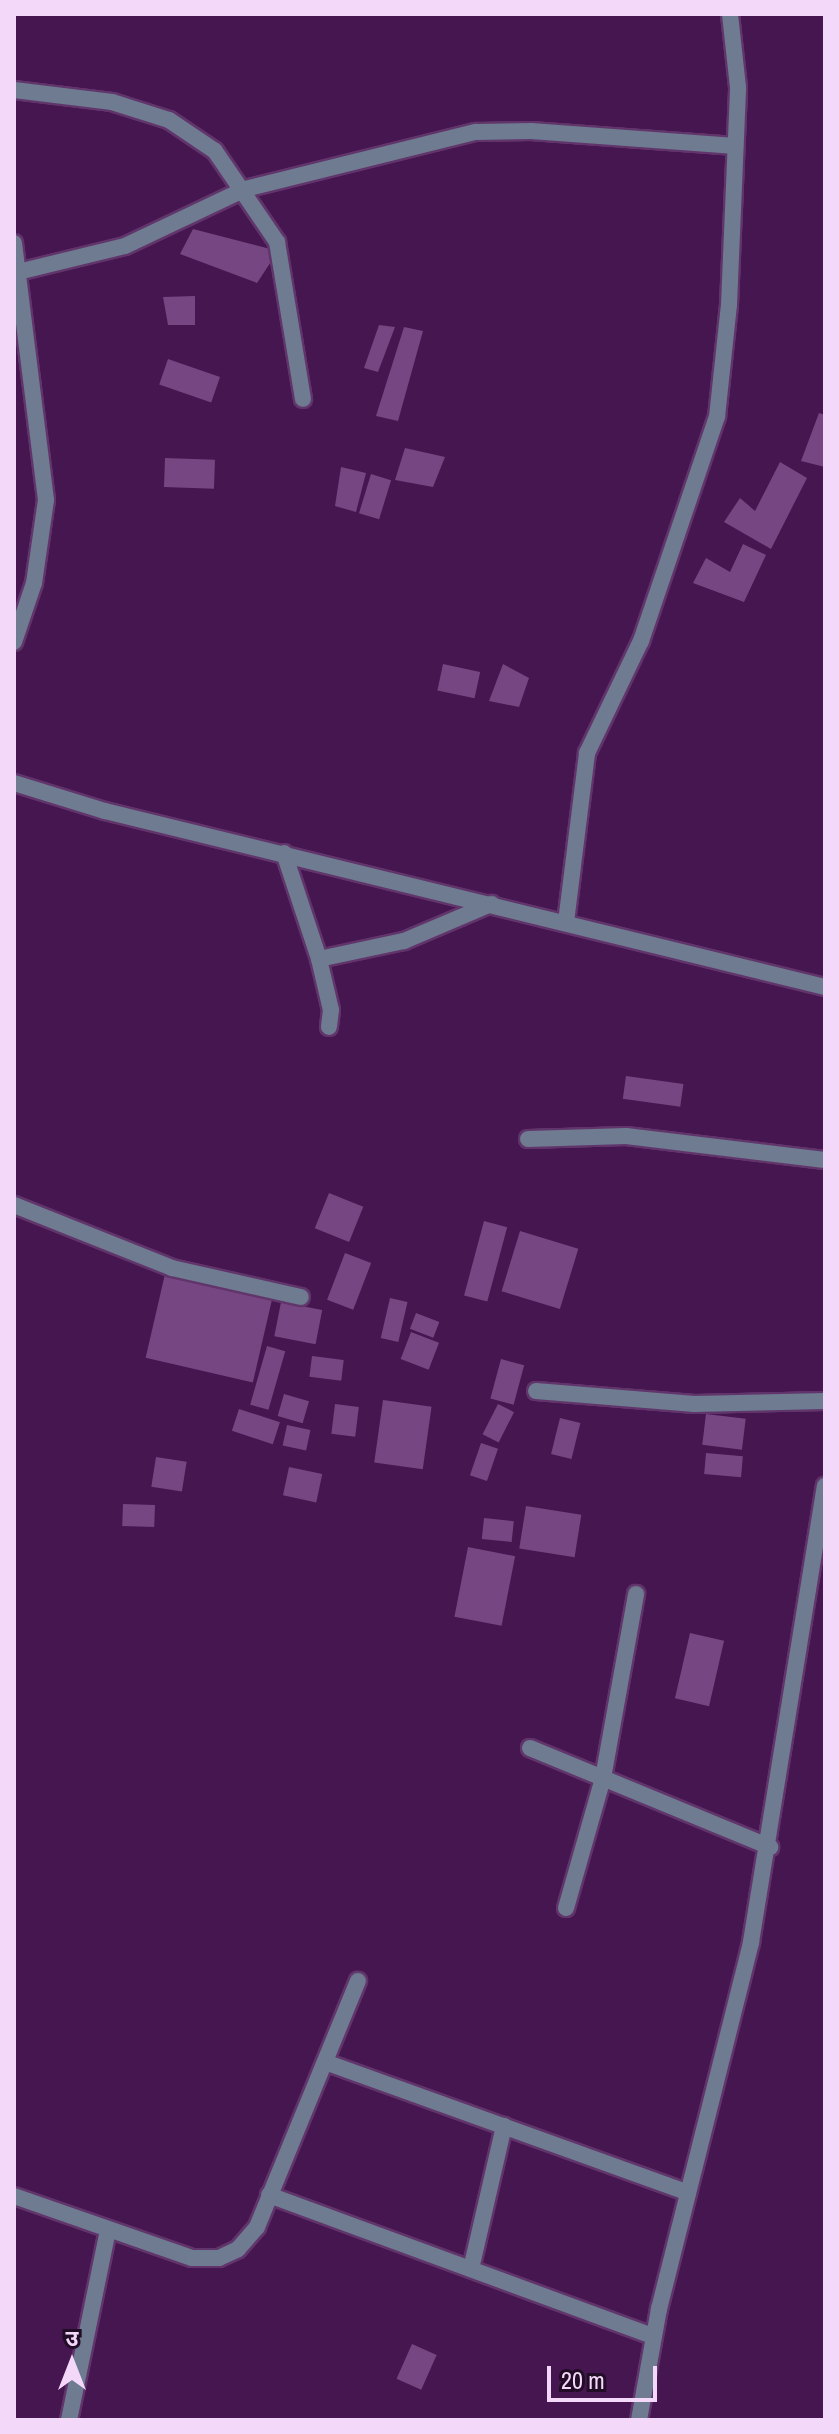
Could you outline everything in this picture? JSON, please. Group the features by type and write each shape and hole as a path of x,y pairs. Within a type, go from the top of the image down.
{"street":[{"path":"566,922 587,753 641,641 717,417 729,305 738,87 730,14"},
{"path":"14,90 112,102 169,120 215,151 245,189 277,242 303,399"},
{"path":"18,272 125,246 245,189 476,132 531,131 735,146"},
{"path":"14,243 46,500 34,583 14,642"},
{"path":"14,783 825,987"},
{"path":"284,853 319,959 331,1010 329,1027"},
{"path":"319,959 404,941 491,904"},
{"path":"528,1139 626,1136 825,1160"},
{"path":"14,1205 172,1268 301,1297"},
{"path":"536,1391 694,1404 825,1401"},
{"path":"639,2420 654,2337 770,1847 825,1486"},
{"path":"566,1908 603,1778 636,1594"},
{"path":"530,1748 770,1847"},
{"path":"14,2196 192,2258 219,2258 238,2249 257,2227 358,1981"},
{"path":"325,2062 688,2193"},
{"path":"471,2269 504,2126"},
{"path":"269,2195 654,2337"},
{"path":"69,2420 108,2230"}],"building":[{"path":"193,229 278,251 257,283 180,254"},
{"path":"195,296 195,325 168,325 163,297"},
{"path":"379,325 395,327 378,372 364,368"},
{"path":"404,327 423,331 398,421 376,416"},
{"path":"168,359 220,377 211,402 159,385"},
{"path":"819,413 825,415 825,467 801,461"},
{"path":"405,448 445,457 433,487 395,480"},
{"path":"165,458 215,460 214,489 164,487"},
{"path":"780,462 807,478 771,549 724,522 740,498 755,511"},
{"path":"341,467 366,473 356,512 335,506"},
{"path":"371,474 391,480 379,519 359,513"},
{"path":"743,544 766,555 744,602 693,583 706,558 730,572"},
{"path":"443,664 480,672 475,698 437,690"},
{"path":"503,664 529,678 519,707 489,701"},
{"path":"626,1076 683,1084 680,1107 623,1099"},
{"path":"329,1193 363,1207 349,1242 315,1228"},
{"path":"484,1221 507,1227 487,1302 464,1295"},
{"path":"520,1231 578,1249 560,1309 502,1291"},
{"path":"345,1253 371,1263 353,1310 327,1300"},
{"path":"165,1274 272,1299 253,1383 146,1358"},
{"path":"390,1298 408,1302 398,1342 381,1338"},
{"path":"281,1302 322,1310 316,1344 274,1336"},
{"path":"416,1313 439,1322 433,1338 410,1329"},
{"path":"411,1332 439,1343 429,1370 401,1359"},
{"path":"267,1346 285,1351 268,1410 250,1405"},
{"path":"312,1356 344,1360 341,1381 309,1377"},
{"path":"501,1359 524,1365 514,1405 490,1399"},
{"path":"284,1394 309,1401 303,1423 278,1416"},
{"path":"383,1400 432,1407 423,1469 374,1462"},
{"path":"335,1404 359,1407 355,1437 331,1434"},
{"path":"498,1404 514,1412 499,1442 483,1434"},
{"path":"239,1409 280,1422 273,1444 232,1431"},
{"path":"706,1414 746,1419 742,1450 702,1445"},
{"path":"560,1418 580,1423 571,1459 551,1454"},
{"path":"287,1425 310,1430 306,1451 283,1446"},
{"path":"481,1443 498,1449 487,1481 470,1475"},
{"path":"706,1453 743,1456 741,1477 704,1474"},
{"path":"156,1457 187,1462 182,1491 151,1487"},
{"path":"289,1467 322,1474 316,1502 283,1495"},
{"path":"123,1504 155,1505 154,1527 122,1526"},
{"path":"526,1506 581,1515 575,1557 519,1548"},
{"path":"484,1518 514,1521 512,1542 482,1539"},
{"path":"468,1547 515,1556 502,1626 454,1617"},
{"path":"690,1633 724,1641 709,1706 675,1698"},
{"path":"412,2344 437,2355 421,2390 397,2379"}]}
